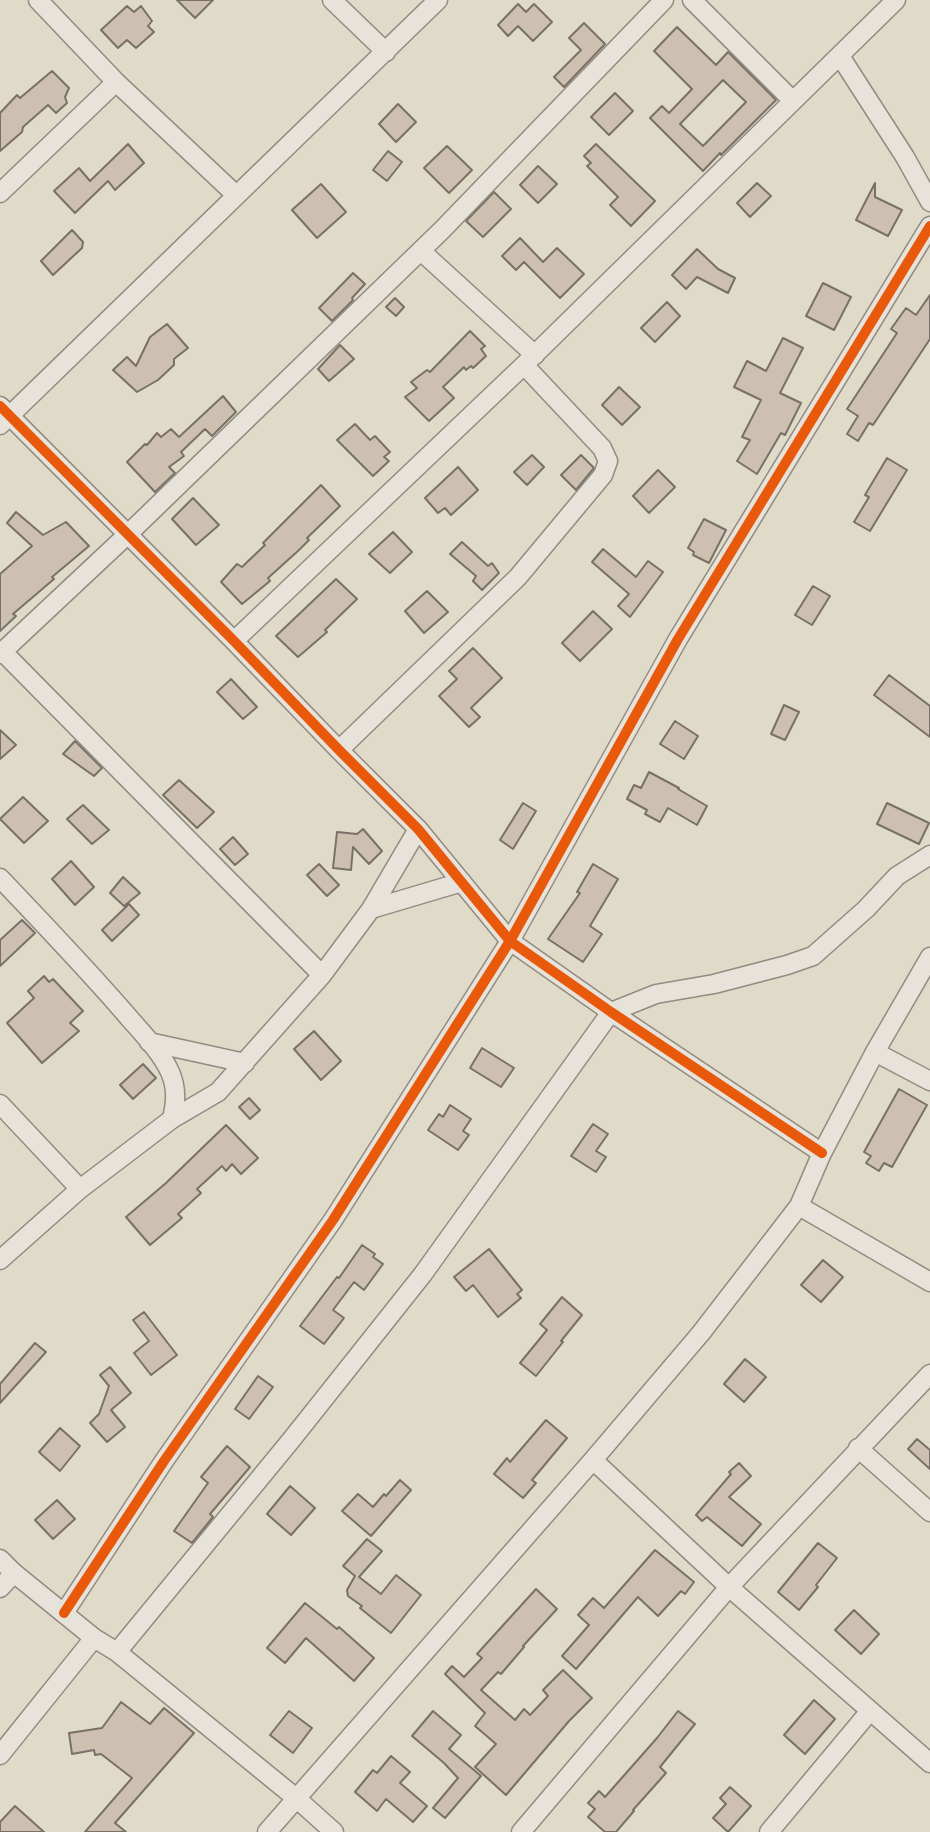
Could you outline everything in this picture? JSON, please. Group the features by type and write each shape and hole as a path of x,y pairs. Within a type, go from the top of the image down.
{"street":[{"path":"38,0 116,82 236,195"},
{"path":"332,0 386,52"},
{"path":"438,0 3,416 128,535 418,829 510,941 822,1153"},
{"path":"322,975 1,653 128,535 421,251 664,0"},
{"path":"692,0 793,101"},
{"path":"234,641 529,360 896,0"},
{"path":"840,56 905,157 930,202"},
{"path":"0,193 116,82"},
{"path":"64,1613 164,1461 333,1220 510,941 678,639 930,226"},
{"path":"339,750 518,577 603,475 608,461 602,448 529,360 421,251"},
{"path":"0,1260 80,1189 172,1119 218,1092 322,975 370,909 418,829"},
{"path":"117,1652 423,1274 611,1012 656,994 713,984 813,956 866,909 897,876 930,855"},
{"path":"0,878 89,972 149,1042 169,1070 175,1085 176,1101 172,1119"},
{"path":"370,909 462,882"},
{"path":"267,1832 701,1333 799,1206 822,1153 875,1052 930,957"},
{"path":"149,1042 245,1063"},
{"path":"875,1052 930,1081"},
{"path":"0,1104 80,1189"},
{"path":"799,1206 930,1282"},
{"path":"521,1832 729,1587 930,1374"},
{"path":"858,1448 930,1512"},
{"path":"593,1460 729,1587 930,1763"},
{"path":"0,1559 296,1798 334,1832"},
{"path":"0,1588 14,1573"},
{"path":"0,1755 94,1637"},
{"path":"769,1832 870,1711"}],"building":[{"path":"177,0 213,0 195,18"},
{"path":"518,4 526,12 534,4 552,22 533,41 518,26 508,36 498,25"},
{"path":"127,6 134,12 141,6 152,21 148,26 154,32 136,48 127,40 118,48 101,30"},
{"path":"584,23 605,44 564,87 554,77 581,50 569,38"},
{"path":"677,27 716,65 728,52 776,100 703,171 650,118 662,106 669,113 692,89 654,51","holes":["723,80 746,102 703,146 680,124"]},
{"path":"52,71 69,88 65,97 67,103 56,113 48,105 0,151 0,113 17,95 20,98"},
{"path":"615,93 633,111 609,135 591,117"},
{"path":"398,104 416,122 396,142 379,124"},
{"path":"128,144 144,163 115,190 108,181 75,213 54,191 79,168 90,181"},
{"path":"596,144 655,201 631,226 610,205 618,197 587,166 591,163 584,156"},
{"path":"447,146 472,170 449,193 424,168"},
{"path":"388,151 402,162 387,181 373,170"},
{"path":"538,166 557,184 538,203 520,185"},
{"path":"757,183 771,196 750,217 737,203"},
{"path":"875,183 875,197 902,210 888,236 856,220"},
{"path":"321,184 346,212 317,238 292,210"},
{"path":"494,192 511,209 483,237 466,221"},
{"path":"72,230 83,242 82,248 53,275 41,261"},
{"path":"520,238 543,262 557,248 584,274 560,298 524,262 516,270 502,256"},
{"path":"697,249 718,269 735,278 728,293 697,277 686,289 672,275"},
{"path":"353,273 365,284 332,321 319,308"},
{"path":"823,283 851,297 834,330 806,316"},
{"path":"930,295 930,339 873,425 869,423 858,441 847,434 858,416 847,409 897,333 891,329 906,308 916,315"},
{"path":"395,298 404,307 396,316 386,307"},
{"path":"667,302 680,316 655,342 641,328"},
{"path":"167,324 188,348 174,359 174,365 158,380 137,392 113,370 127,357 136,366 150,337"},
{"path":"470,331 485,346 481,349 486,356 473,368 471,366 466,370 464,367 443,387 454,398 429,421 405,397 417,388 411,382 427,370 430,372"},
{"path":"783,338 803,348 780,393 801,403 785,435 781,433 757,474 737,461 750,440 742,437 761,400 734,387 747,361 766,371"},
{"path":"340,345 354,359 329,381 318,369"},
{"path":"619,387 640,407 622,425 602,405"},
{"path":"223,396 236,412 212,436 205,429 181,452 184,456 169,467 175,473 155,492 127,462 157,433 161,437 171,429 179,437"},
{"path":"355,424 370,440 375,436 390,452 384,457 389,461 373,476 337,440"},
{"path":"532,455 544,467 527,485 514,472"},
{"path":"581,455 594,468 576,490 561,475"},
{"path":"887,458 907,470 870,531 854,522 869,497 865,495"},
{"path":"458,467 478,490 451,515 445,508 438,513 425,498"},
{"path":"658,470 675,487 649,513 633,496"},
{"path":"321,485 340,506 307,538 309,540 299,550 268,578 270,581 242,604 221,582 237,564 242,567 265,545 263,543"},
{"path":"193,498 219,525 196,545 172,519"},
{"path":"16,512 43,535 66,522 89,546 13,614 16,616 0,631 0,574 32,546 7,523"},
{"path":"704,519 726,530 709,563 693,555 694,552 688,548"},
{"path":"393,532 412,552 390,573 369,554"},
{"path":"462,542 488,566 492,563 499,573 482,590 473,581 476,576 450,554"},
{"path":"603,549 636,577 648,561 663,572 630,617 618,606 629,594 592,562"},
{"path":"336,579 357,599 325,630 327,632 298,657 276,636"},
{"path":"813,586 830,596 812,625 795,615"},
{"path":"427,591 448,612 424,633 405,611"},
{"path":"593,611 612,629 580,661 562,643"},
{"path":"473,648 502,678 471,708 480,717 469,727 439,696 457,679 449,671"},
{"path":"889,675 930,706 930,737 874,695"},
{"path":"231,679 257,707 243,719 217,692"},
{"path":"784,705 799,712 785,740 771,734"},
{"path":"675,721 698,736 684,759 660,744"},
{"path":"0,730 16,745 0,759"},
{"path":"75,741 102,768 94,776 63,754"},
{"path":"649,772 707,806 697,825 668,808 660,822 645,814 647,810 627,799 634,785 641,788"},
{"path":"179,780 214,812 197,828 163,795"},
{"path":"23,797 48,821 24,843 0,819"},
{"path":"523,803 536,811 513,849 500,840"},
{"path":"887,803 929,823 919,844 877,824"},
{"path":"83,805 109,830 92,844 67,819"},
{"path":"363,829 382,851 369,864 353,847 351,870 333,868 337,832 357,834"},
{"path":"233,837 248,854 235,865 220,849"},
{"path":"71,861 94,887 75,905 52,879"},
{"path":"319,864 339,885 327,896 307,875"},
{"path":"593,864 618,879 590,926 602,934 583,962 548,939 580,893 577,892"},
{"path":"123,877 140,893 124,906 110,893"},
{"path":"129,904 139,915 112,941 102,930"},
{"path":"22,920 35,933 0,966 0,940"},
{"path":"44,976 49,982 53,979 83,1011 70,1023 79,1031 42,1063 7,1023 34,998 28,991"},
{"path":"314,1031 341,1061 321,1080 294,1049"},
{"path":"482,1048 514,1068 501,1087 470,1068"},
{"path":"143,1064 156,1078 133,1099 120,1085"},
{"path":"899,1089 927,1105 892,1167 884,1163 879,1171 866,1163 871,1156 864,1152"},
{"path":"249,1098 260,1110 250,1119 239,1107"},
{"path":"450,1105 471,1119 463,1131 469,1135 458,1150 428,1130 439,1114 443,1117"},
{"path":"593,1124 608,1134 596,1151 606,1157 596,1172 571,1156"},
{"path":"226,1125 258,1158 241,1174 232,1164 226,1171 222,1166 197,1189 201,1193 178,1214 182,1218 150,1245 126,1217"},
{"path":"362,1245 383,1264 364,1290 354,1282 333,1310 344,1318 324,1344 300,1326"},
{"path":"489,1249 522,1290 517,1294 521,1298 498,1317 473,1285 466,1291 454,1277"},
{"path":"823,1260 843,1277 821,1302 801,1285"},
{"path":"562,1297 582,1315 536,1376 520,1363 547,1330 540,1324"},
{"path":"144,1312 177,1355 151,1375 134,1353 149,1341 133,1320"},
{"path":"35,1343 46,1352 0,1403 0,1384"},
{"path":"745,1359 766,1377 744,1402 724,1384"},
{"path":"110,1367 131,1393 111,1410 125,1427 107,1442 90,1423 99,1414 109,1386 100,1375"},
{"path":"258,1376 273,1387 249,1419 235,1409"},
{"path":"546,1420 567,1438 532,1480 536,1483 523,1498 494,1474 507,1458 510,1462"},
{"path":"60,1428 80,1446 60,1471 39,1452"},
{"path":"917,1439 930,1450 930,1469 908,1449"},
{"path":"227,1446 250,1467 210,1514 213,1517 192,1543 174,1531 208,1483 201,1477"},
{"path":"739,1463 751,1476 729,1497 761,1524 742,1546 707,1517 702,1521 696,1515"},
{"path":"400,1480 411,1490 371,1536 342,1511 358,1494 373,1507"},
{"path":"290,1486 315,1508 291,1535 267,1514"},
{"path":"57,1500 75,1519 53,1539 35,1520"},
{"path":"367,1539 382,1551 359,1577 381,1594 396,1575 421,1595 391,1633 348,1596 347,1590 355,1576 343,1566"},
{"path":"818,1543 837,1558 799,1610 778,1592"},
{"path":"655,1550 694,1582 685,1594 681,1591 658,1616 638,1597 576,1669 562,1656 589,1625 578,1615 593,1598 604,1608"},
{"path":"536,1589 557,1609 501,1674 498,1672 481,1690 515,1720 524,1709 530,1715 548,1696 543,1690 563,1670 592,1698 506,1795 475,1767 496,1744 475,1726 485,1713 445,1674 452,1666 464,1677 482,1658 477,1654"},
{"path":"305,1603 337,1629 339,1627 374,1658 354,1681 306,1638 285,1663 267,1648"},
{"path":"854,1610 879,1634 861,1654 835,1630"},
{"path":"814,1700 835,1719 805,1754 784,1735"},
{"path":"121,1702 150,1724 164,1708 194,1733 115,1823 126,1832 85,1832 132,1778 101,1754 95,1755 94,1750 72,1754 69,1733 102,1728"},
{"path":"289,1711 312,1728 293,1753 270,1735"},
{"path":"433,1711 461,1735 449,1749 481,1776 445,1818 433,1808 458,1778 412,1736"},
{"path":"678,1711 695,1724 660,1767 666,1773 616,1832 605,1832 588,1817 595,1809 588,1803 599,1791 605,1797"},
{"path":"391,1756 410,1772 400,1783 427,1806 413,1822 386,1799 377,1811 355,1792 373,1770 377,1773"},
{"path":"730,1787 751,1806 728,1832 713,1818 726,1804 720,1798"},
{"path":"15,1806 44,1832 0,1832 0,1822"}],"cycle path":[{"path":"64,1613 164,1461 333,1220 510,941 678,639 930,226"},
{"path":"0,406 418,829 510,941 822,1153"}]}
